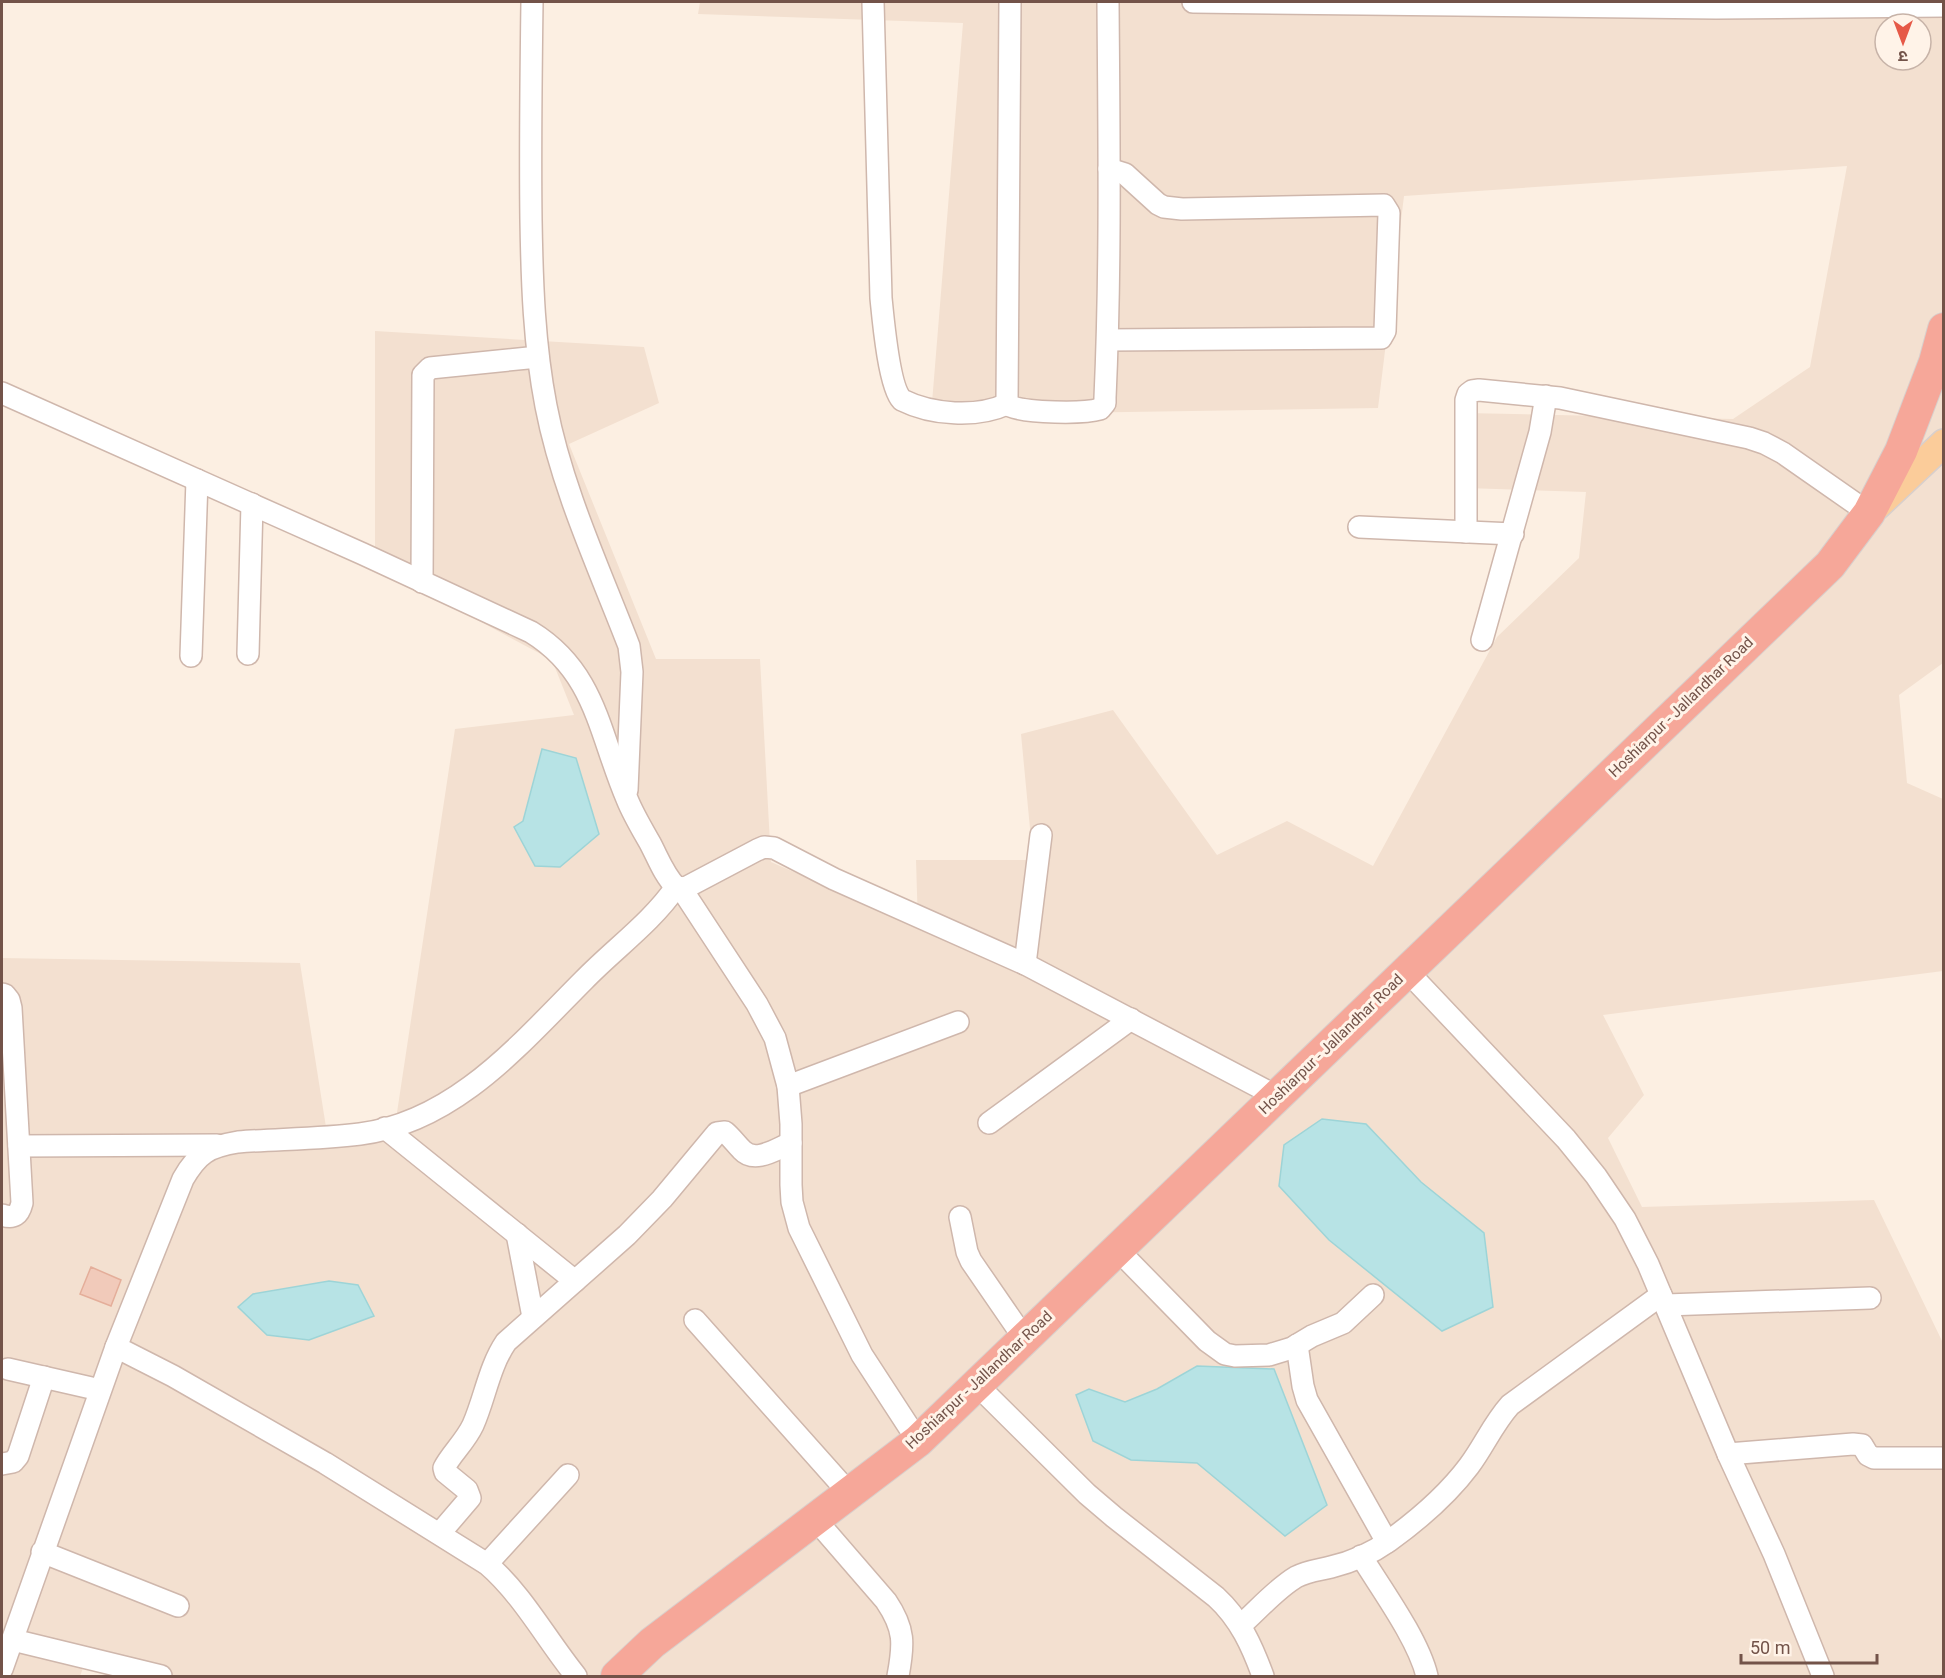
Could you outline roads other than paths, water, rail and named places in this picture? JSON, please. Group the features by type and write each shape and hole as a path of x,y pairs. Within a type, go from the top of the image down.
{"highway":[{"name":"Hoshiarpur - Jallandhar Road","path":"616,1677 652,1643 918,1441 1830,565 1869,513 1902,451 1939,372 1944,330"}],"main road":[{"path":"1869,513 1944,443"}],"street":[{"path":"532,2 531,241 533,309 538,357 546,406 563,473 629,646 632,672 627,800"},
{"path":"873,2 881,298 896,390 902,400 935,411 988,412 1007,404 1023,410 1084,411 1100,409 1106,398 1109,169 1108,2"},
{"path":"1007,404 1010,2"},
{"path":"1193,2 1944,6"},
{"path":"1108,340 1381,338 1384,331 1389,213 1384,206 1182,209 1164,207 1125,174 1109,169"},
{"path":"422,582 423,375 430,369 538,357"},
{"path":"1467,532 1468,394 1479,390 1546,396 1727,433 1764,443 1869,513"},
{"path":"2,393 531,632 562,655 589,696 627,800 661,863 766,1019 775,1038 788,1086 792,1202 798,1228 862,1355 918,1441"},
{"path":"1482,640 1540,432 1546,396"},
{"path":"191,656 197,480"},
{"path":"248,654 252,504"},
{"path":"1359,527 1513,534"},
{"path":"1025,964 1041,835"},
{"path":"678,887 685,888 764,847 774,848 834,879 1025,964 1276,1096"},
{"path":"19,1146 218,1145 362,1134 403,1124 453,1099 498,1066 662,906 678,887"},
{"path":"1407,971 1566,1139 1596,1176 1625,1219 1648,1264 1728,1454 1774,1554 1823,1677"},
{"path":"2,994 9,1000 11,1008 22,1203 20,1212 16,1216 2,1215"},
{"path":"989,1123 1131,1019"},
{"path":"788,1086 958,1022"},
{"path":"385,1128 574,1281"},
{"path":"440,1533 470,1498 467,1490 445,1472 444,1468 468,1436 498,1353 506,1342 612,1249 656,1205 717,1133 725,1132 751,1156 762,1155 791,1143"},
{"path":"2,1669 100,1390 183,1179 199,1155 218,1145"},
{"path":"960,1217 971,1261 1024,1338"},
{"path":"517,1234 533,1317"},
{"path":"1117,1249 1207,1341 1225,1353 1248,1357 1281,1353 1312,1336 1343,1323 1373,1295"},
{"path":"1241,1625 1296,1577 1362,1556 1387,1542 1447,1492 1469,1467 1498,1418 1510,1405 1664,1300 1870,1298"},
{"path":"695,1320 849,1493"},
{"path":"1297,1345 1307,1400 1387,1542"},
{"path":"116,1347 173,1376 325,1463 487,1564 516,1593 576,1677"},
{"path":"8,1369 100,1390"},
{"path":"2,1464 13,1462 18,1456 44,1377"},
{"path":"976,1384 1075,1483 1114,1518 1232,1612 1241,1625 1263,1677"},
{"path":"1728,1454 1853,1444 1862,1445 1868,1455 1874,1458 1944,1458"},
{"path":"487,1564 568,1475"},
{"path":"814,1519 896,1615 903,1639 898,1677"},
{"path":"42,1552 178,1605"},
{"path":"1362,1556 1410,1636 1427,1677"},
{"path":"13,1640 161,1677"}],"water":[{"path":"542,749 576,758 599,834 560,867 535,866 514,827 523,821"},
{"path":"1322,1119 1366,1124 1421,1182 1484,1233 1493,1307 1442,1331 1329,1240 1279,1186 1284,1145"},
{"path":"329,1281 358,1285 374,1316 309,1340 267,1335 238,1307 253,1294"},
{"path":"1197,1366 1274,1369 1327,1505 1285,1536 1197,1463 1131,1460 1093,1441 1076,1395 1089,1389 1125,1402 1157,1389"}]}
